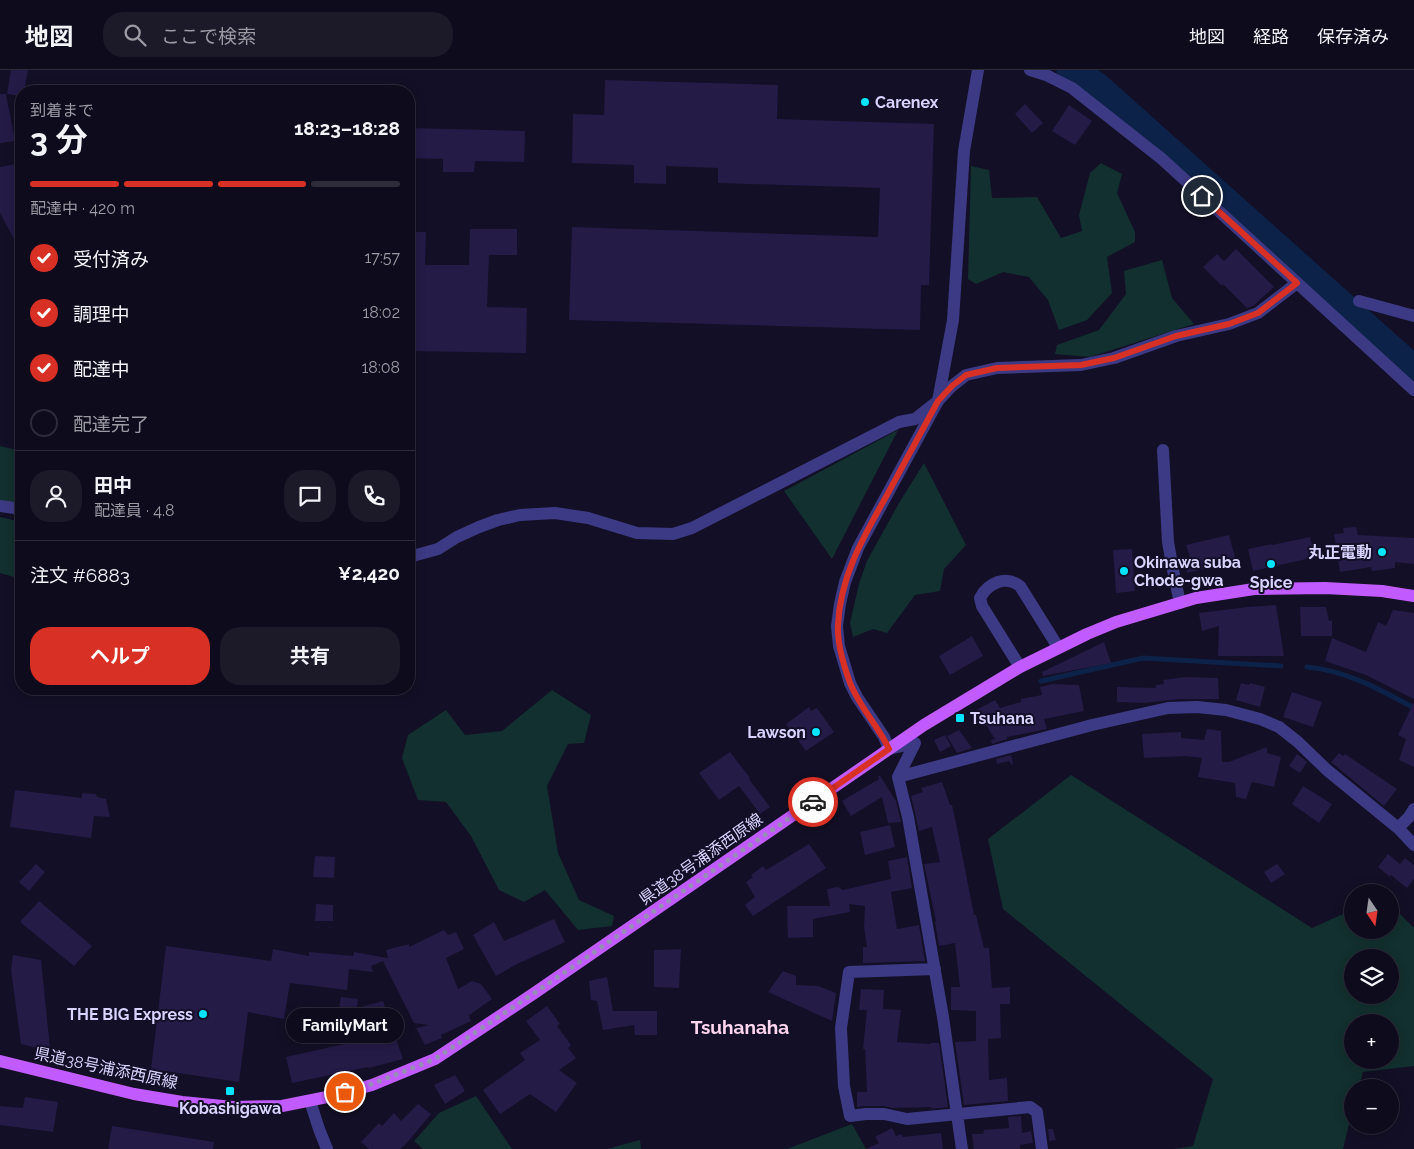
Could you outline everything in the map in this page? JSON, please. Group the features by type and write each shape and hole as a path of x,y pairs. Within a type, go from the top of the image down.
{"main road":[{"name":"県道38号浦添西原線","path":"0,1061 134,1094 182,1102 233,1107 282,1106 310,1101 372,1084 435,1059 533,994 924,725 1020,666 1058,647 1116,622 1196,598 1254,589 1290,588 1382,592 1414,596"}],"street":[{"path":"962,1149 935,969 908,817 898,777 915,743 889,749 884,737 857,697 850,682 839,646 837,626 845,582 858,548 938,401 953,320 964,151 978,70"},
{"path":"1030,70 1046,75 1072,88 1162,159 1414,390"},
{"path":"415,555 438,549 457,537 479,527 520,514 555,513 588,518 637,533 673,534 692,528 900,422 915,419 966,375 997,368 1081,365 1114,358 1176,336 1229,324 1258,313 1297,283"},
{"path":"1359,300 1414,316"},
{"path":"1163,450 1168,542 1180,603"},
{"path":"0,506 15,508"},
{"path":"1020,666 982,606 980,598 992,584 1004,581 1014,582 1020,586 1058,647"},
{"path":"898,777 1092,725 1168,708 1197,707 1226,710 1260,719 1279,727 1298,742 1327,770 1398,828 1414,845"},
{"path":"1398,828 1409,818 1414,809"},
{"path":"935,969 849,972 841,1028 844,1086 850,1116 884,1114 907,1119 1030,1107 1037,1112 1042,1149"},
{"path":"310,1101 327,1149"}],"green space":[{"path":"1101,163 1122,174 1117,193 1135,232 1135,242 1107,257 1112,293 1087,320 1059,330 1048,300 1029,277 1003,272 976,284 968,279 971,166 989,170 992,198 1037,197 1061,238 1082,231 1079,215 1090,173"},
{"path":"1162,260 1172,298 1194,324 1090,357 1055,354 1057,345 1099,330 1126,294 1124,271"},
{"path":"898,430 832,559 784,491"},
{"path":"0,446 15,450 15,504 0,500"},
{"path":"924,463 966,545 944,569 940,591 915,595 887,633 873,629 853,637 850,623 859,584 867,561"},
{"path":"0,517 15,521 15,577 0,573"},
{"path":"552,690 591,715 584,743 568,744 547,786 558,853 579,900 614,916 612,926 578,930 545,890 524,902 499,890 471,836 446,802 418,800 402,758 408,735 446,710 465,735 502,731"},
{"path":"1071,775 1312,928 1344,914 1344,939 1399,939 1399,913 1414,928 1414,1066 1399,1068 1399,1014 1344,1014 1344,1069 1388,1069 1363,1072 1361,1079 1344,1079 1344,1134 1347,1134 1343,1149 1174,1149 1193,1146 1213,1079 1003,909 988,839"},
{"path":"476,1096 512,1149 423,1149 414,1141 439,1113"},
{"path":"852,1124 866,1149 787,1149"},
{"path":"640,1140 641,1149 607,1149"}],"building":[{"path":"11,70 28,70 25,85 15,85 15,95 7,94"},
{"path":"605,80 778,85 777,119 934,124 929,285 921,285 920,330 569,320 572,227 878,237 880,188 718,183 718,168 666,166 666,184 634,183 634,165 572,163 573,114 604,115"},
{"path":"0,94 6,94 15,141 0,143"},
{"path":"1025,104 1043,123 1032,133 1015,114"},
{"path":"1069,105 1092,121 1075,145 1052,131"},
{"path":"415,128 525,131 524,162 475,161 474,172 443,172 443,159 415,158"},
{"path":"15,164 15,241 0,213 0,167"},
{"path":"470,229 517,229 517,255 489,255 487,307 527,308 526,353 415,351 415,232 426,232 425,265 469,265"},
{"path":"1236,249 1274,287 1253,306 1247,308 1203,267 1217,254 1224,261"},
{"path":"1356,527 1358,535 1414,538 1414,564 1395,562 1395,568 1372,571 1371,567 1340,572 1334,534 1344,533 1343,528"},
{"path":"1229,535 1236,561 1187,573 1184,559 1190,557 1186,545"},
{"path":"1310,537 1315,557 1253,571 1248,549"},
{"name":"Okinawa suba Chode-gwa","path":"1132,549 1135,591 1116,593 1113,550"},
{"path":"1276,605 1284,656 1218,656 1219,626 1202,631 1199,613"},
{"path":"1300,607 1326,607 1329,621 1332,620 1332,636 1301,636"},
{"path":"1393,610 1414,613 1414,699 1366,675 1325,661 1332,638 1366,652 1378,622 1386,626"},
{"path":"972,636 983,656 950,675 939,656"},
{"path":"1104,642 1111,663 1043,676 1042,672"},
{"path":"1185,677 1218,678 1219,699 1179,699 1144,703 1117,702 1117,687 1156,688 1156,685 1164,684 1163,680"},
{"path":"1241,683 1265,687 1260,707 1236,700"},
{"path":"1053,684 1079,685 1084,711 1044,719 1047,729 1007,737 1007,739 992,744 991,740 995,739 976,710 995,700 1000,708 1021,702 1021,699 1042,695 1040,687"},
{"path":"1292,692 1322,702 1313,727 1283,717"},
{"path":"1414,702 1414,767 1399,760 1406,739 1398,735"},
{"path":"809,707 811,711 817,708 834,732 806,751 786,724"},
{"path":"1207,729 1221,731 1222,762 1229,762 1267,747 1267,753 1281,757 1274,787 1252,782 1246,799 1236,797 1235,783 1198,777 1202,758 1185,756 1144,758 1142,734 1181,732 1181,738 1204,740"},
{"path":"959,730 972,748 957,753 947,736"},
{"path":"945,735 951,746 940,752 934,740"},
{"path":"730,752 770,807 760,814 739,786 719,800 699,773"},
{"path":"1339,753 1343,756 1345,754 1397,789 1384,806 1331,762"},
{"path":"1297,754 1307,762 1300,773 1289,766"},
{"path":"1011,755 1012,765 1009,761 997,764 996,759"},
{"path":"878,776 880,776 896,801 901,822 888,823 882,797 851,816 842,801 879,779"},
{"path":"942,782 950,805 952,805 974,915 976,915 984,948 989,948 992,988 1010,987 1010,1004 1000,1004 1001,1038 988,1039 989,1080 1007,1078 1008,1101 964,1105 955,1042 976,1041 976,1011 951,1010 951,987 960,987 955,943 939,946 936,921 924,864 940,862 932,827 919,831 911,796 923,792 921,788"},
{"path":"1303,786 1332,804 1319,823 1292,804"},
{"path":"15,790 82,798 82,793 96,794 97,797 106,799 110,817 94,816 91,838 10,827"},
{"path":"890,825 895,847 865,855 860,832"},
{"path":"809,844 826,868 753,916 745,905 755,897 746,882 753,877 751,875 763,866 766,870"},
{"path":"1388,854 1400,864 1405,858 1414,865 1414,879 1407,888 1378,867"},
{"path":"315,856 335,857 334,878 313,877"},
{"path":"907,857 912,888 891,892 897,929 919,925 925,961 863,963 863,947 867,947 864,927 865,906 849,904 850,912 813,919 813,937 788,938 787,906 830,906 827,889 838,887 843,890 891,879 888,861"},
{"path":"36,864 45,872 29,891 19,882"},
{"path":"1277,864 1285,874 1271,883 1264,872"},
{"path":"39,901 92,946 74,966 20,922"},
{"path":"316,904 333,905 333,921 315,921"},
{"path":"554,919 565,942 496,976 473,935 494,922 504,941"},
{"path":"444,930 448,935 456,932 464,949 446,958 458,989 472,981 481,984 492,999 468,1016 471,1021 441,1035 442,1038 425,1045 416,1028 429,1025 414,1023 383,961 371,966 373,972 349,969 347,990 290,983 284,1019 248,1012 239,1082 151,1069 166,946 271,961 273,949 309,956 309,952 353,956 354,952 388,958 386,950 409,944 409,947"},
{"path":"681,949 679,988 654,987 654,950"},
{"path":"13,955 41,960 50,1048 44,1050 21,1044 11,970"},
{"path":"783,971 796,976 796,985 818,986 836,993 832,1021 768,992"},
{"path":"607,977 613,1011 657,1011 657,1035 635,1035 634,1025 603,1030 597,1001 591,1000 589,981"},
{"path":"861,989 884,990 883,1009 901,1010 897,1042 939,1043 948,1107 929,1109 933,1107 857,1107 857,1092 867,1092 865,1049 863,1049 867,1010 859,1010"},
{"path":"341,997 358,999 357,1008 383,1001 390,1021 335,1016 338,1014"},
{"path":"547,1006 560,1024 557,1026 571,1045 568,1048 576,1058 559,1070 577,1083 556,1112 530,1094 500,1114 483,1090 525,1060 520,1053 540,1040 526,1021"},
{"path":"394,1033 403,1059 369,1068 292,1083 286,1057"},
{"path":"455,1075 465,1091 445,1104 434,1085"},
{"path":"25,1097 58,1102 53,1132 0,1125 0,1106 23,1108"},
{"path":"418,1104 431,1114 400,1149 369,1149 361,1142 379,1123 382,1126 394,1113 401,1121"},
{"path":"1021,1116 1022,1133 1031,1131 1033,1143 1020,1145 1020,1149 974,1149 972,1134 983,1134 984,1130 1009,1128 1008,1117"},
{"path":"112,1126 214,1142 213,1149 108,1149"},
{"path":"892,1128 896,1136 901,1134 903,1137 941,1133 943,1149 866,1149 879,1143 875,1137"},
{"path":"1048,1129 1053,1129 1056,1140 1049,1141"}],"waterway":[{"path":"1071,70 1096,86 1414,370"},
{"path":"1041,681 1143,658 1281,666"},
{"path":"1307,667 1335,672 1349,677 1376,688 1414,708"}],"way so far":[{"path":"345,1092 372,1084 435,1059 813,802"}],"place":[{"name":"Carenex","path":"865,102"},
{"name":"丸正電動","path":"1382,552"},
{"name":"Spice","path":"1271,564"},
{"name":"Okinawa suba Chode-gwa","path":"1124,571"},
{"name":"Tsuhana","path":"960,718"},
{"name":"Lawson","path":"816,732"},
{"name":"THE BIG Express","path":"203,1014"},
{"name":"Kobashigawa","path":"230,1091"},
{"name":"FamilyMart","path":"345,1092"}],"district":[{"name":"Tsuhanaha","path":"740,1027"}],"route":[{"path":"813,802 889,749 884,737 867,714 850,682 839,646 837,626 840,604 850,565 858,548 938,401 966,375 997,368 1081,365 1114,358 1176,336 1229,324 1258,313 1297,283 1202,196"}]}
